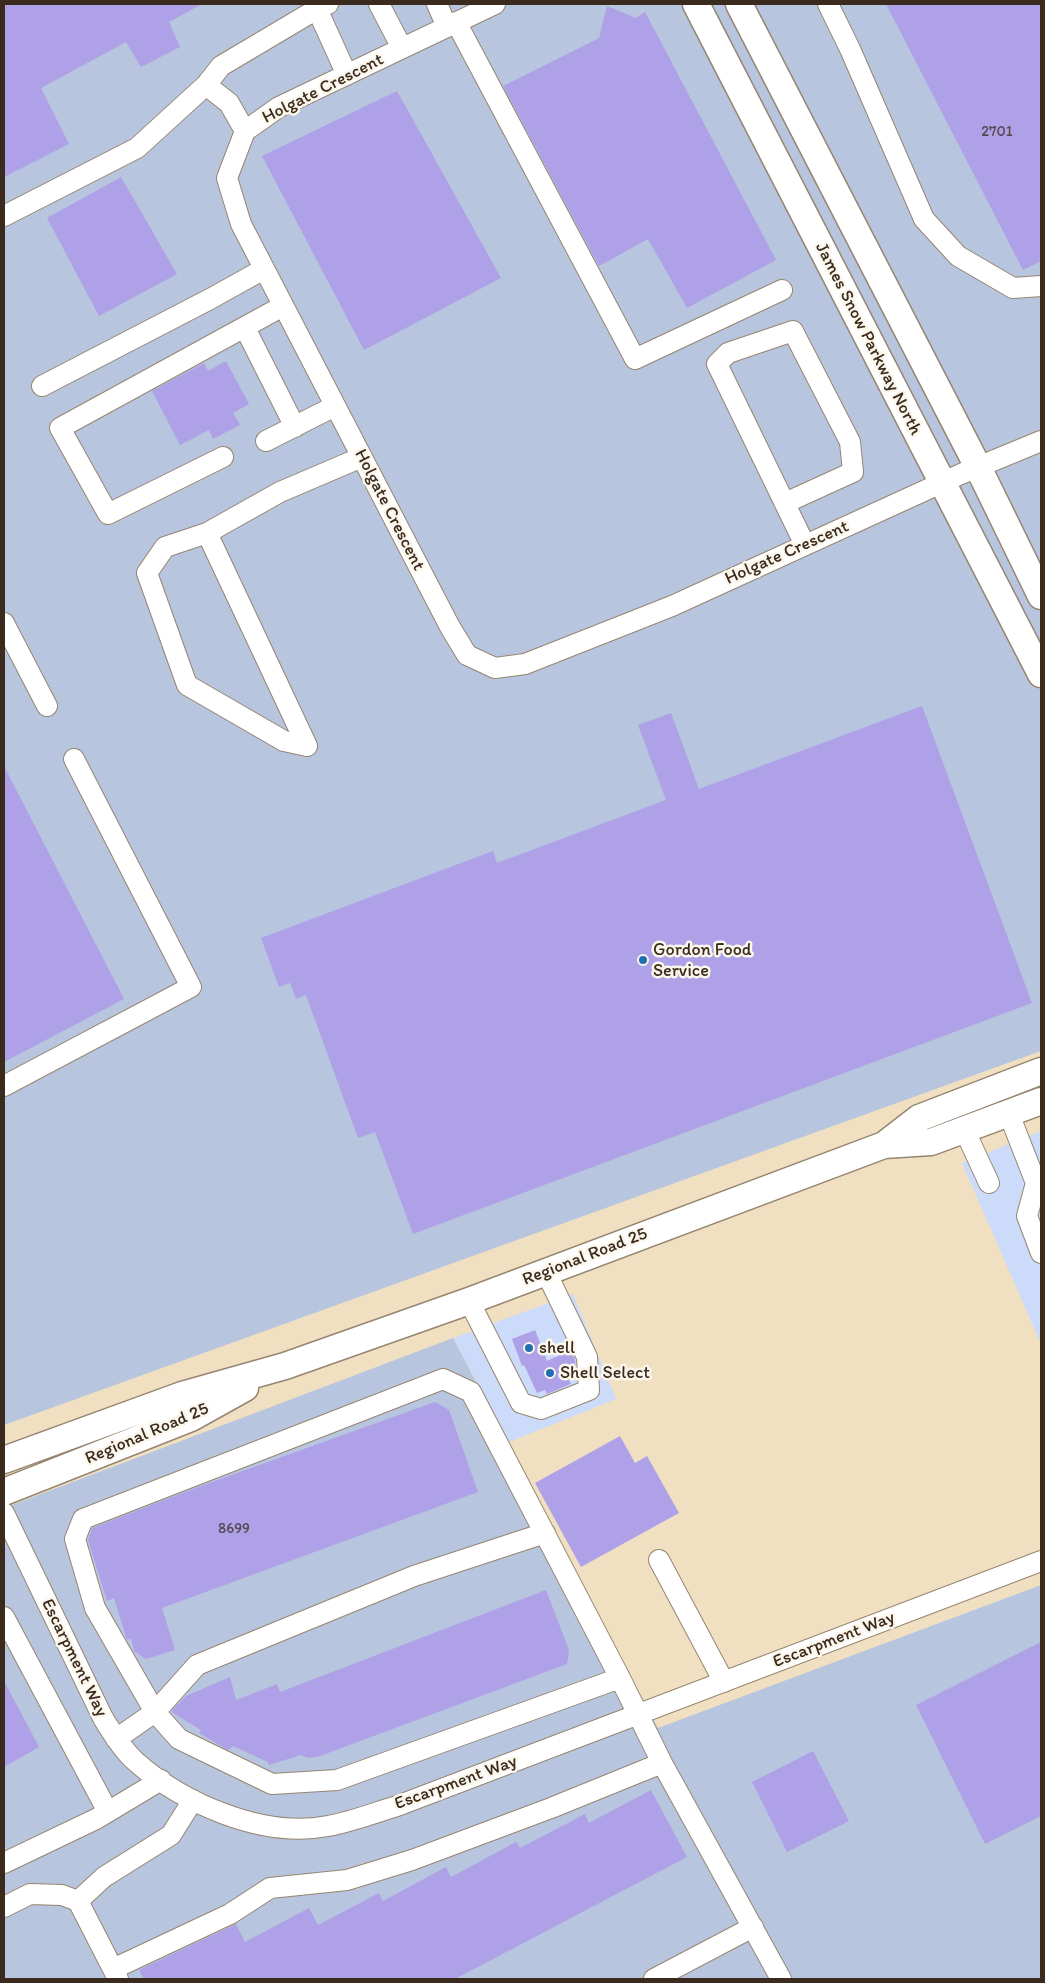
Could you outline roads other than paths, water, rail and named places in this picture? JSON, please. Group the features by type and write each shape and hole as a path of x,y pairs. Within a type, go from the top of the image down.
{"main road":[{"name":"James Snow Parkway North","path":"696,4 960,475 1041,596"},
{"name":"James Snow Parkway North","path":"739,4 960,475 1041,674"},
{"name":"Regional Road 25","path":"884,1145 919,1118 1041,1071"},
{"name":"Regional Road 25","path":"4,1460 182,1395 285,1366 546,1272 884,1145 931,1142 1041,1101"},
{"name":"Regional Road 25","path":"4,1492 191,1418 285,1366"}],"street":[{"path":"379,4 402,48"},
{"path":"437,4 452,24 635,359 782,290"},
{"name":"Holgate Crescent","path":"495,4 279,107 245,132 227,178 241,224 450,627 467,655 495,668 525,664 672,606 960,475 1041,441"},
{"path":"828,4 850,49 924,218 958,256 1013,288 1041,286"},
{"path":"4,216 137,148 206,85 221,66 320,6 347,75"},
{"path":"206,85 229,103 245,132"},
{"path":"42,386 210,299 264,268"},
{"path":"223,458 108,514 60,428 283,306"},
{"path":"245,328 295,427"},
{"path":"785,503 853,472 850,442 792,331 728,353 718,364 805,545"},
{"path":"266,441 336,406"},
{"path":"207,533 307,746 284,740 187,685 147,574 165,547 207,533 280,492 362,457"},
{"path":"4,623 47,706"},
{"path":"4,1086 191,987 74,759"},
{"path":"1009,1114 1039,1182 1027,1216 1041,1253"},
{"path":"964,1129 989,1183"},
{"path":"469,1300 521,1402 541,1409 589,1390 587,1358 546,1272"},
{"path":"620,1678 337,1780 272,1784 178,1739 156,1712 95,1608 75,1539 83,1519 443,1379 471,1392 639,1714 662,1763 780,1979"},
{"name":"Escarpment Way","path":"4,1513 103,1718 116,1739 133,1760 193,1800 245,1821 291,1829 327,1827 397,1806 1041,1561"},
{"path":"116,1739 156,1712 196,1666 414,1576 545,1533"},
{"path":"659,1560 724,1682"},
{"path":"4,1616 108,1812"},
{"path":"4,1907 30,1894 62,1895 78,1901 115,1974 230,1914 270,1888 346,1880 412,1860 551,1808 662,1763"},
{"path":"4,1863 108,1812 161,1780"},
{"path":"78,1901 104,1877 171,1836 193,1800"},
{"path":"654,1979 753,1927"}],"place":[{"name":"Gordon Food Service","path":"643,960"},
{"name":"shell","path":"529,1348"},
{"name":"Shell Select","path":"550,1373"}]}
